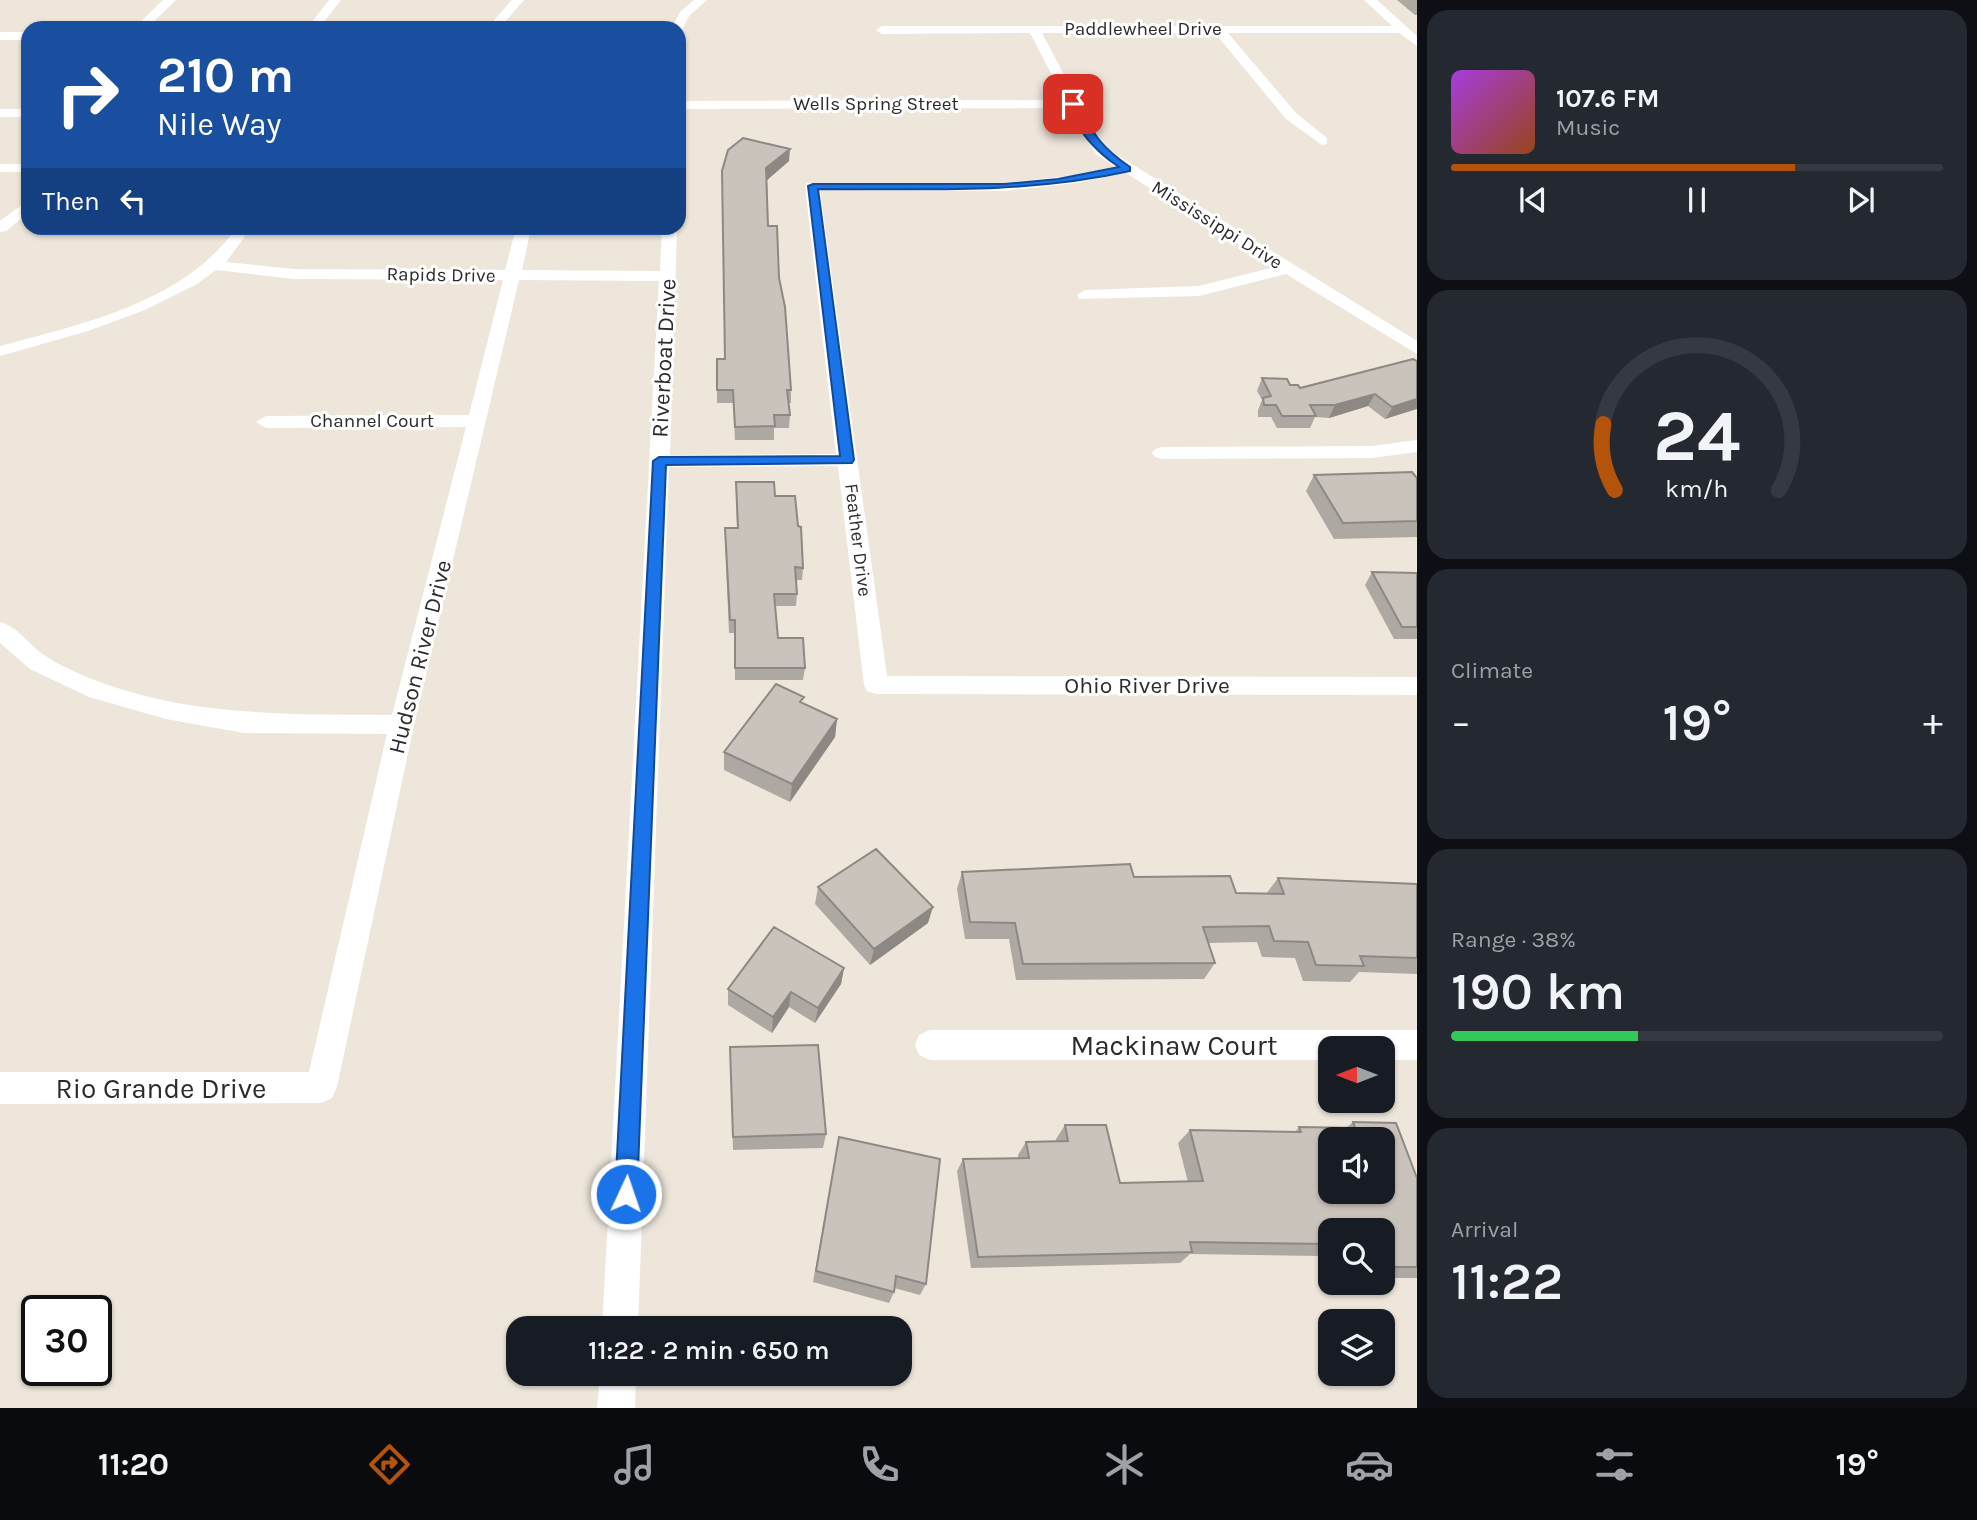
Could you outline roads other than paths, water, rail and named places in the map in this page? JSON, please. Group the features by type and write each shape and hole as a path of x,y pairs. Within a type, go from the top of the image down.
{"street":[{"path":"148,21 170,0"},
{"path":"318,21 335,0"},
{"path":"499,21 518,0"},
{"path":"681,21 684,14 701,0"},
{"path":"1370,0 1417,42"},
{"name":"Mississippi Drive","path":"1034,29 1090,138 1101,151 1417,349"},
{"path":"1218,29 1291,116 1322,141"},
{"name":"Paddlewheel Drive","path":"882,30 1403,29"},
{"path":"0,36 21,36"},
{"name":"Wells Spring Street","path":"686,105 1073,104"},
{"path":"0,113 21,113"},
{"path":"0,168 21,168"},
{"name":"Feather Drive","path":"876,685 813,186 1004,187 1064,181 1126,169"},
{"path":"1,228 21,211"},
{"path":"0,351 70,332 174,289 214,265 238,235"},
{"name":"Hudson River Drive","path":"321,1087 402,725 522,235"},
{"name":"Riverboat Drive","path":"621,1316 670,235"},
{"name":"Rapids Drive","path":"214,265 294,274 668,276"},
{"path":"1085,295 1199,291 1288,269"},
{"name":"Channel Court","path":"266,422 477,421"},
{"path":"1162,453 1372,452 1417,446"},
{"path":"659,461 847,460"},
{"path":"0,630 38,663 97,691 166,710 244,723 402,725"},
{"name":"Ohio River Drive","path":"876,685 1417,686"},
{"name":"Mackinaw Court","path":"930,1045 1417,1045"},
{"name":"Rio Grande Drive","path":"0,1088 321,1087"},
{"path":"616,1408 617,1386"}]}
